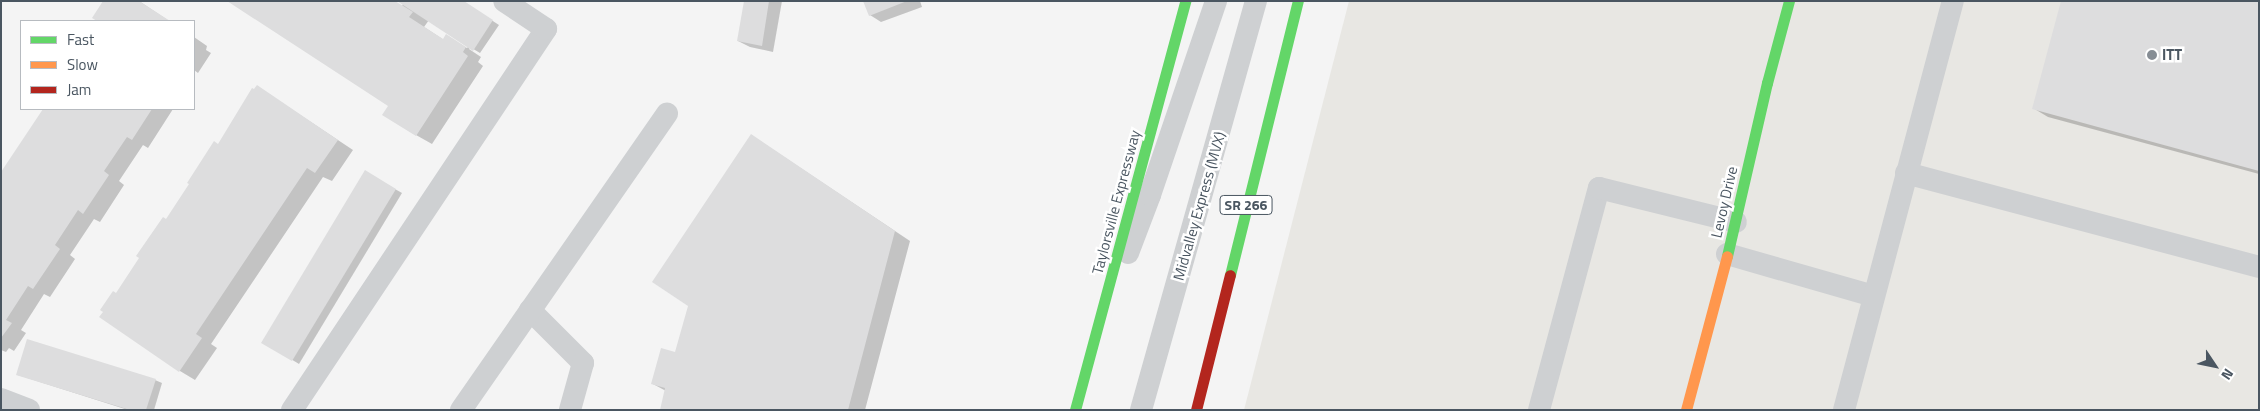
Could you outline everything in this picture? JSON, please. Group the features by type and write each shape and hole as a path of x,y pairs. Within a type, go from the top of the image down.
{"main road":[{"name":"Taylorsville Expressway","path":"1075,410 1185,1"},
{"name":"SR 266","path":"1196,410 1298,1"},
{"name":"Levoy Drive","path":"1686,410 1736,222 1789,1"}],"lane":[{"path":"292,410 546,28 504,1"},
{"path":"1094,341 1150,195 1216,1"},
{"name":"Midvalley Express (MVX)","path":"1142,410 1256,1"},
{"path":"1844,410 1953,1"},
{"path":"461,410 667,114"},
{"path":"1906,173 2259,267"},
{"path":"1539,410 1599,188 1736,222"},
{"path":"1727,254 1873,296"},
{"path":"530,310 583,363 570,410"},
{"path":"1,399 29,410"}],"shaded area":[{"path":"1349,1 2259,1 2259,410 1244,410"}],"building":[{"path":"103,1 139,1 168,20 95,20 92,18"},
{"path":"227,1 395,1 413,12 409,17 443,39 446,34 466,47 463,52 468,56 416,136 382,115 388,106"},
{"path":"397,1 464,1 493,20 473,51"},
{"path":"744,1 769,1 762,46 737,41"},
{"path":"863,1 907,1 869,16"},
{"name":"ITT","path":"2061,1 2259,1 2259,171 2032,109"},
{"path":"257,85 338,140 315,173 307,168 196,334 202,338 179,372 99,317 103,312 100,310 113,291 116,293 139,258 136,256 163,217 166,219 214,141 218,144 252,88 254,89"},
{"path":"42,110 151,110 132,140 127,137 104,171 109,175 83,214 78,210 55,245 60,249 33,289 28,286 6,320 12,323 1,338 1,172"},
{"path":"751,134 895,231 848,410 660,410 665,388 651,384 661,348 675,352 688,306 652,282"},
{"path":"365,170 396,189 292,361 261,343"},
{"path":"27,339 156,379 146,410 130,410 16,375"}],"traffic: fast":[{"path":"1075,410 1185,1"},
{"path":"1230,275 1298,1"},
{"path":"1727,256 1767,83 1789,1"}],"traffic: slow":[{"path":"1686,410 1727,256"}],"traffic: jam":[{"path":"1196,410 1230,275"}],"place":[{"name":"ITT","path":"2152,55"}]}
